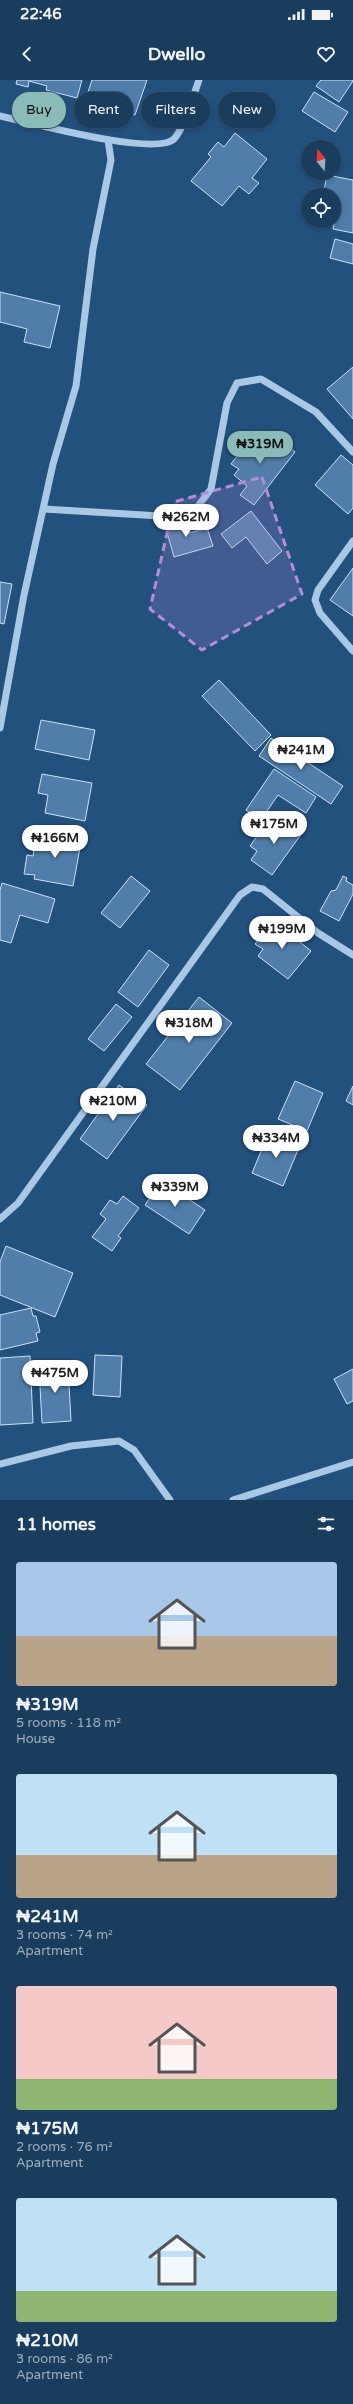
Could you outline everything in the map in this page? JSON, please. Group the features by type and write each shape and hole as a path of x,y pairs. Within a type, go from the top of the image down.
{"street":[{"path":"0,116 108,140 159,145 173,140 181,128 199,80"},
{"path":"0,728 24,595 53,464 76,386 93,248 111,160 108,140"},
{"path":"44,509 160,516 195,510 211,489 227,403 237,382 261,379 316,412 353,452"},
{"path":"353,541 318,590 315,600 320,613 353,651"},
{"path":"0,1219 18,1203 240,895 252,887 263,889 318,933 353,955"},
{"path":"0,1464 71,1446 119,1441 134,1450 170,1500"},
{"path":"233,1500 353,1462"}],"highlighted area":[{"path":"262,477 302,594 202,650 150,609 174,502"}],"building":[{"path":"17,80 82,80 79,92 74,92 74,97 66,95 66,92 54,92 46,90 47,86 29,81 28,87 16,84"},
{"path":"92,80 147,80 143,92 141,92 141,98 135,115 133,115 133,92 88,92"},
{"path":"321,80 353,81 339,102 316,86"},
{"path":"314,92 348,112 335,132 302,111"},
{"path":"235,133 267,159 252,178 259,183 249,194 239,186 222,206 191,181 211,157 208,154 218,142 224,147"},
{"path":"341,178 353,180 353,233 333,229 341,228 341,188 324,188 326,180 341,180"},
{"path":"335,239 353,244 353,264 330,258"},
{"path":"0,292 60,306 50,348 24,342 27,329 0,322"},
{"path":"353,367 353,419 327,389"},
{"path":"256,431 271,442 275,437 295,452 254,505 240,495 247,486 234,475 239,469 231,464"},
{"path":"341,455 353,465 353,508 348,514 315,485"},
{"path":"251,511 282,551 267,564 246,537 232,548 221,534"},
{"path":"181,518 186,534 207,528 213,546 174,557 164,522"},
{"path":"353,568 353,616 330,600"},
{"path":"0,582 12,584 4,624 0,623"},
{"path":"219,680 271,735 255,751 202,696"},
{"path":"41,720 95,730 89,760 35,749"},
{"path":"271,738 343,786 331,804 259,756"},
{"path":"274,769 316,797 306,813 278,795 261,820 246,810"},
{"path":"42,774 92,783 85,821 45,813 48,795 38,793"},
{"path":"280,817 302,833 272,875 251,860 257,851 250,846 265,825 271,829"},
{"path":"46,831 82,837 73,886 34,879 35,875 24,874 27,855 33,856 35,842 43,844"},
{"path":"131,876 150,891 120,928 101,913"},
{"path":"343,876 347,878 346,881 353,885 353,894 339,921 320,911 331,891 336,890"},
{"path":"2,883 55,899 48,923 20,915 11,943 0,940 0,890"},
{"path":"274,921 311,951 288,979 258,956 263,949 255,944"},
{"path":"149,950 169,965 138,1007 118,992"},
{"path":"199,997 232,1023 180,1090 146,1064"},
{"path":"116,1004 132,1017 104,1051 88,1039"},
{"path":"295,1081 323,1093 307,1131 278,1119"},
{"path":"119,1085 147,1105 107,1159 80,1139"},
{"path":"353,1086 353,1105 346,1101"},
{"path":"269,1132 300,1145 283,1186 252,1173"},
{"path":"161,1181 205,1210 189,1234 145,1205"},
{"path":"123,1196 139,1208 118,1236 121,1238 112,1251 92,1237 106,1219 100,1214 110,1200 117,1204"},
{"path":"6,1246 73,1273 55,1317 0,1295 0,1262"},
{"path":"31,1308 33,1316 36,1316 40,1332 36,1333 38,1341 0,1350 0,1315"},
{"path":"95,1355 122,1356 120,1397 93,1395"},
{"path":"30,1356 33,1423 0,1425 0,1358"},
{"path":"68,1366 71,1421 42,1423 39,1368"},
{"path":"353,1369 353,1401 347,1404 334,1379"}]}
